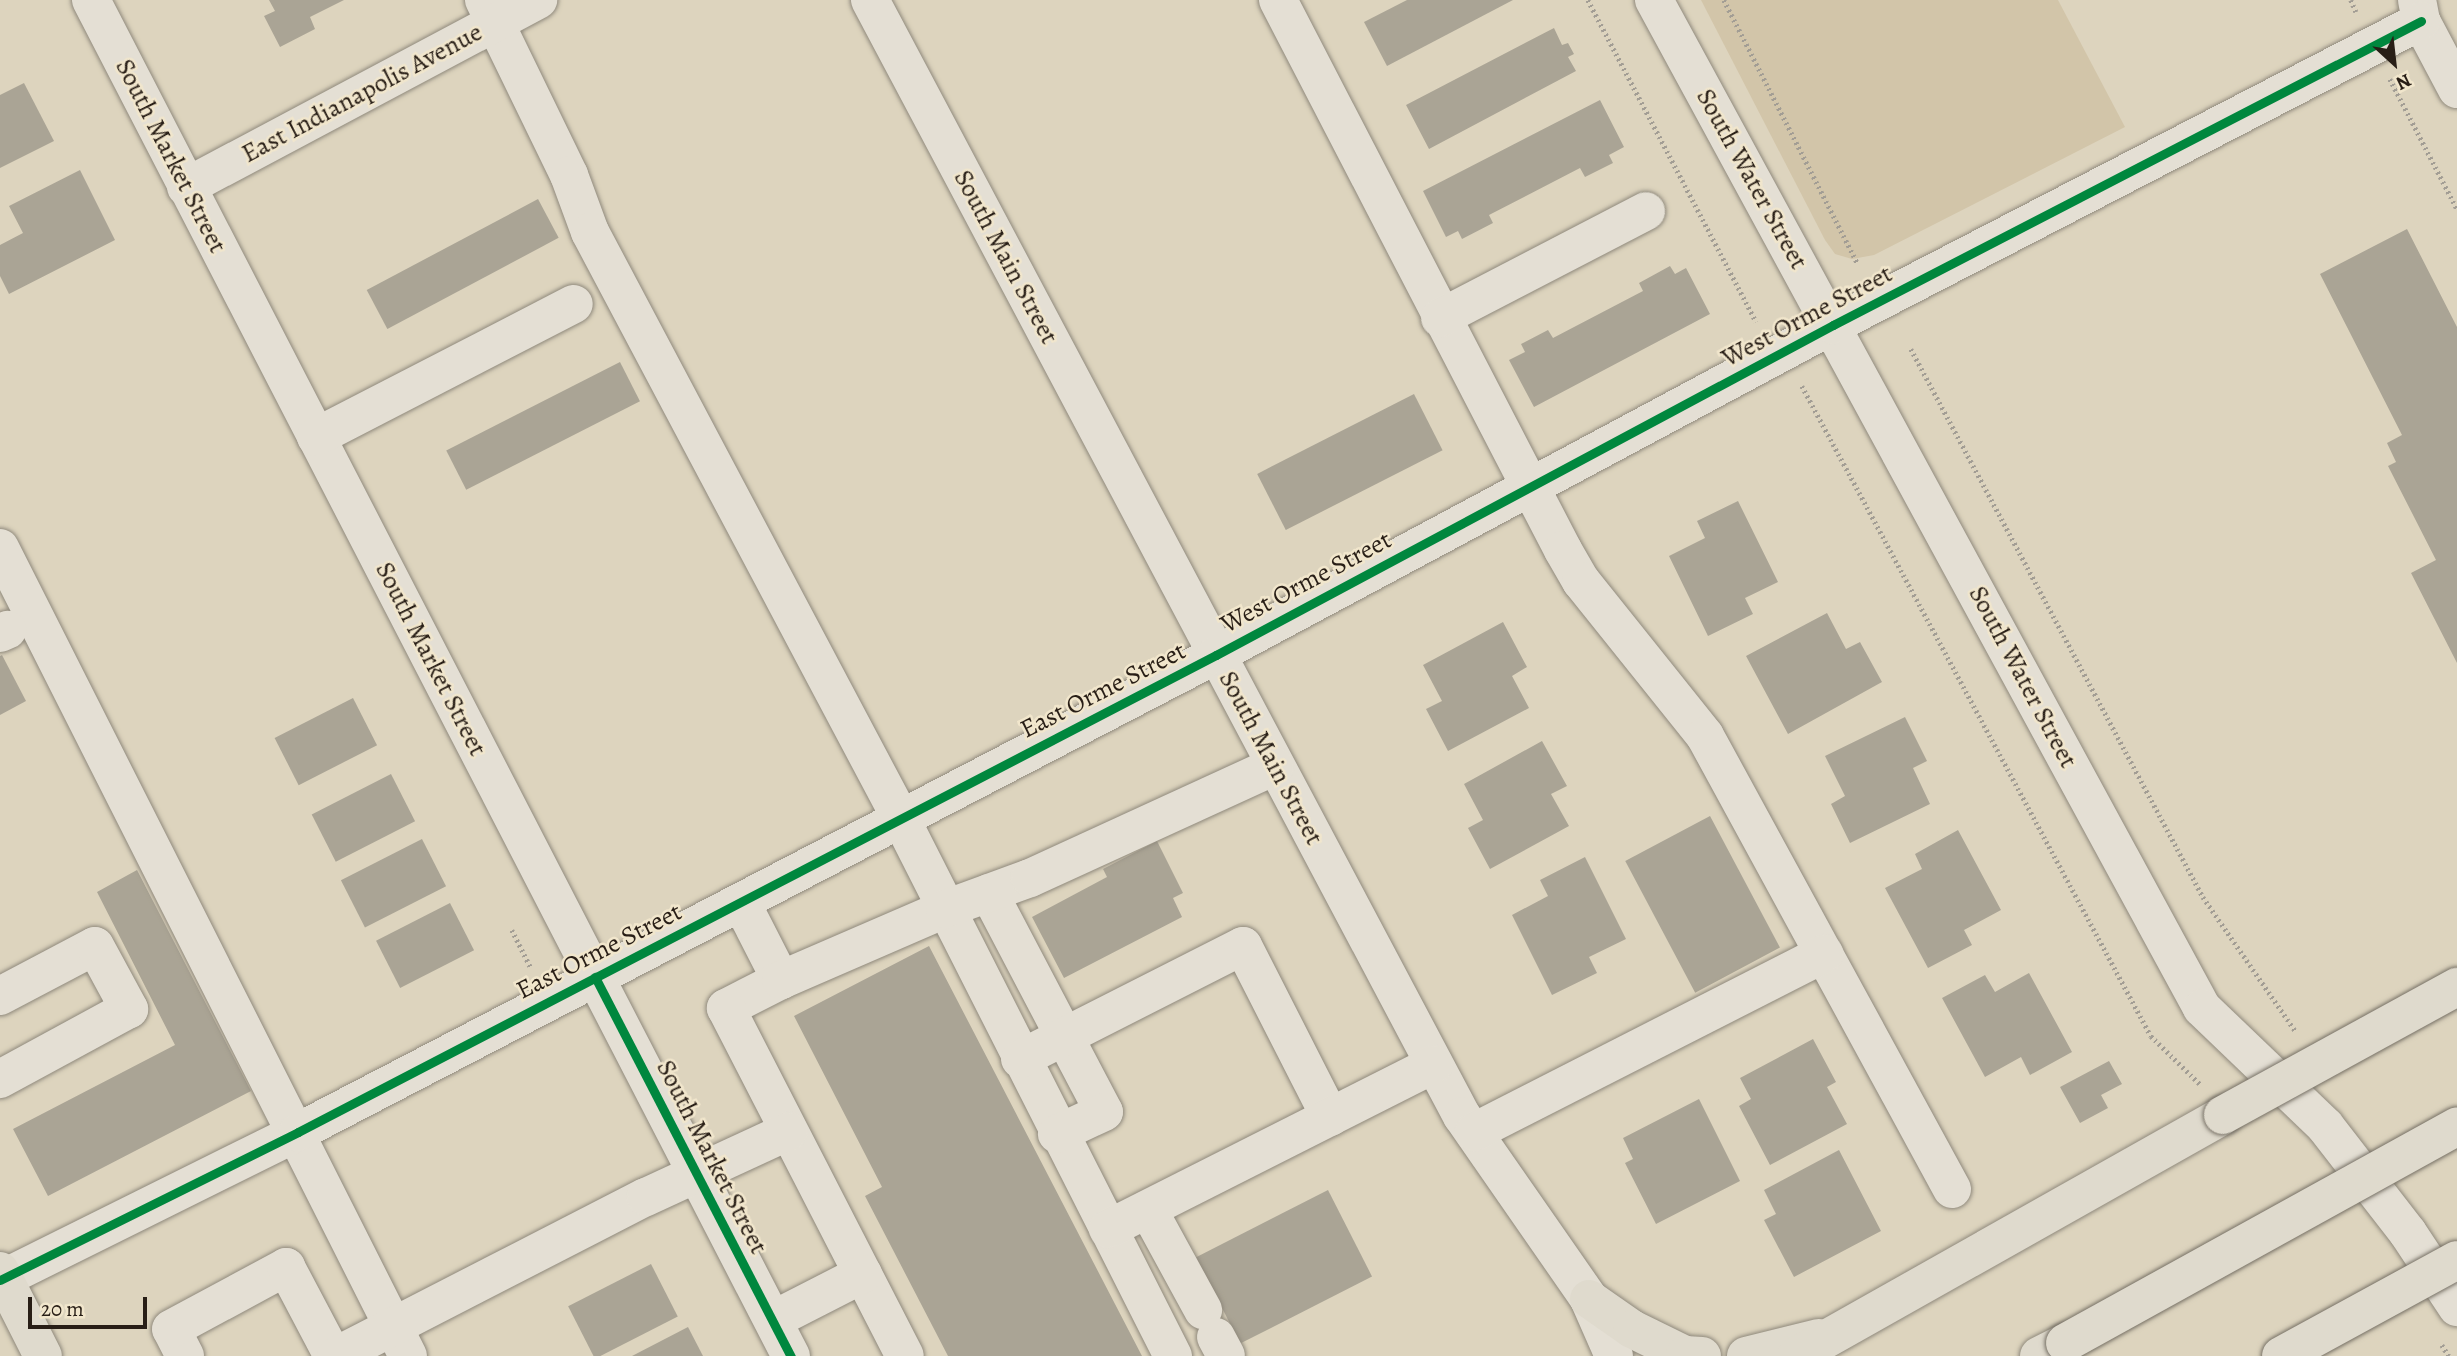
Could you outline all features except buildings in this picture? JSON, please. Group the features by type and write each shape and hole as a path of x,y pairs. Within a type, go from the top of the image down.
{"main road":[{"path":"1796,1356 2223,1115 2457,987"},
{"path":"2039,1356 2457,1127"},
{"path":"2281,1356 2457,1259"},
{"path":"1,1277 43,1356"},
{"path":"1590,1299 1632,1329 1685,1355 1702,1356"},
{"path":"1746,1356 1835,1334"}],"street":[{"name":"South Market Street","path":"90,0 792,1356"},
{"name":"East Indianapolis Avenue","path":"186,187 490,11 538,0"},
{"name":"South Main Street","path":"870,0 1434,1064 1474,1132 1590,1299 1614,1356"},
{"path":"1278,0 1527,487 1581,581 1705,736 1952,1189"},
{"name":"South Water Street","path":"1654,0 2202,1008 2325,1126 2408,1233 2457,1307"},
{"path":"490,11 569,175 590,232 901,818 1057,1134 1108,1229 1204,1339"},
{"path":"2419,11 2457,89"},
{"name":"West Orme Street","path":"1216,655 1527,487 2373,46 2419,11"},
{"path":"1440,317 1646,211"},
{"path":"316,437 574,304"},
{"path":"0,548 298,1132 400,1341"},
{"name":"East Orme Street","path":"1,1277 298,1132 1216,655"},
{"path":"905,1356 726,1008 781,980 945,909 989,893 1275,766"},
{"path":"989,893 1104,1112 1057,1134"},
{"path":"741,901 781,980"},
{"path":"0,996 95,946 129,1009 0,1079"},
{"path":"1020,1059 1243,946 1330,1117"},
{"path":"1474,1132 1824,954"},
{"path":"1108,1229 1149,1211 1434,1064"},
{"path":"184,1356 170,1329 286,1267 334,1356 400,1341 696,1172 789,1131"},
{"path":"1149,1211 1184,1274 1204,1339"},
{"path":"773,1320 863,1274"}],"path":[{"path":"1724,0 1857,261"},
{"path":"2351,0 2457,209"},
{"path":"1911,349 2203,897 2297,1034"},
{"path":"512,930 533,971"}],"shaded area":[{"path":"1701,0 2058,0 2125,127 1874,255 1852,259 1835,254 1825,240"}],"cycle path":[{"path":"0,1280 298,1132 1216,655 1833,325 2421,21"},
{"path":"595,977 791,1356"}]}
